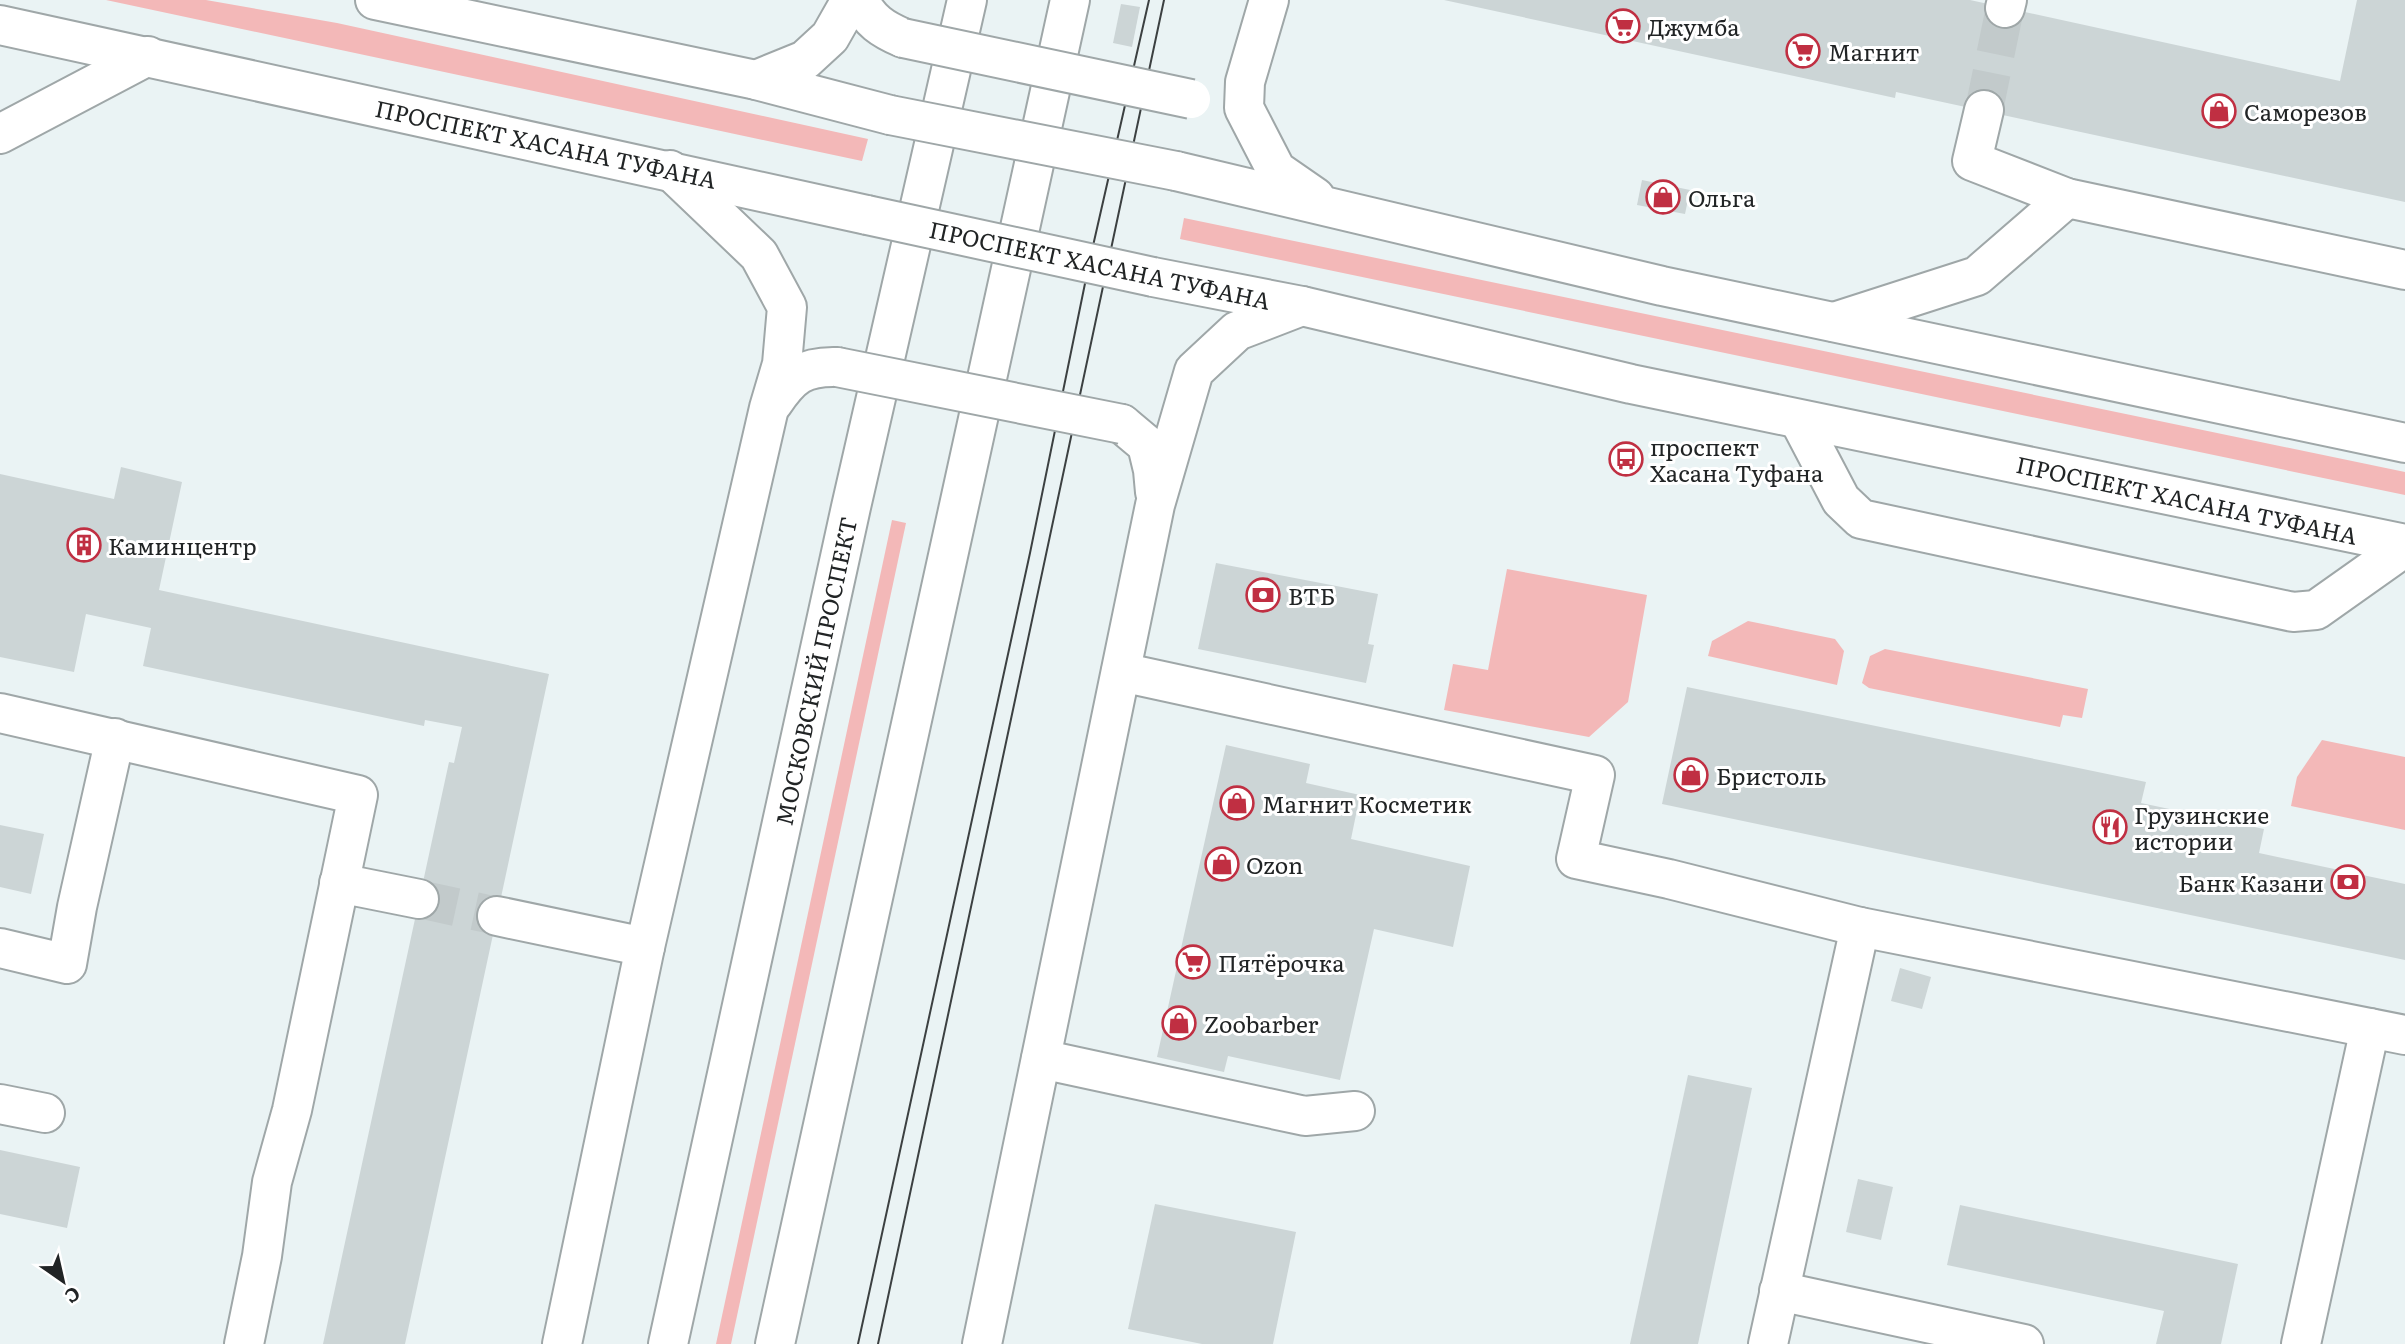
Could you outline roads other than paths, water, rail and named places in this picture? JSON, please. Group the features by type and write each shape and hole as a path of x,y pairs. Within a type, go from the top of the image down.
{"main road":[{"path":"375,0 412,4 756,80 890,115 1176,171 1662,286 2405,443"},
{"path":"756,80 805,60 830,37 851,0"},
{"path":"859,0 867,15 883,29 903,38 1191,99 1224,97 1245,82"},
{"name":"МОСКОВСКИЙ ПРОСПЕКТ","path":"668,1344 851,507 967,0"},
{"path":"775,1344 1070,0"},
{"path":"1269,0 1245,82 1244,108 1276,170 1329,206"},
{"name":"ПРОСПЕКТ ХАСАНА ТУФАНА","path":"0,25 1153,277 1303,306 1631,384 2405,545"},
{"path":"0,134 148,56"},
{"path":"1984,110 1972,161 2067,198 2405,270"},
{"path":"562,1344 645,947 769,408 782,364 787,307 760,255 670,170"},
{"path":"1834,321 1977,276 2067,198"},
{"path":"982,1344 1155,505 1194,371 1237,331 1303,306"},
{"path":"769,408 790,380 800,372 811,368 837,367 1122,424 1147,445 1153,470 1155,505"},
{"path":"1799,420 1841,500 1861,519 2293,612 2316,610 2405,545"},
{"path":"1121,672 1595,775 1576,859 1675,887 1860,927 2387,1032 2301,1344"},
{"path":"0,713 358,795 292,1110 271,1182 262,1256 244,1344"},
{"path":"0,948 67,964 115,738"},
{"path":"339,883 419,900"},
{"path":"497,916 645,947"},
{"path":"1768,1344 1841,984 1860,927"},
{"path":"1041,1059 1305,1116 1355,1111"},
{"path":"0,1104 45,1113"},
{"path":"1779,1290 2024,1344"}],"tunnel":[{"path":"1984,110 2005,8"},
{"path":"419,899 497,916"}],"tram line":[{"path":"858,1344 1030,553 1090,259 1149,0"},
{"path":"878,1344 1164,0"}],"place":[{"name":"Джумба","path":"1623,26"},
{"name":"Магнит","path":"1803,51"},
{"name":"Саморезов","path":"2219,111"},
{"name":"Ольга","path":"1663,197"},
{"name":"проспект Хасана Туфана","path":"1626,459"},
{"name":"Каминцентр","path":"84,545"},
{"name":"ВТБ","path":"1263,595"},
{"name":"Бристоль","path":"1691,775"},
{"name":"Магнит Косметик","path":"1237,803"},
{"name":"Грузинские истории","path":"2110,827"},
{"name":"Ozon","path":"1222,864"},
{"name":"Банк Казани","path":"2348,882"},
{"name":"Пятёрочка","path":"1193,962"},
{"name":"Zoobarber","path":"1179,1023"}]}
